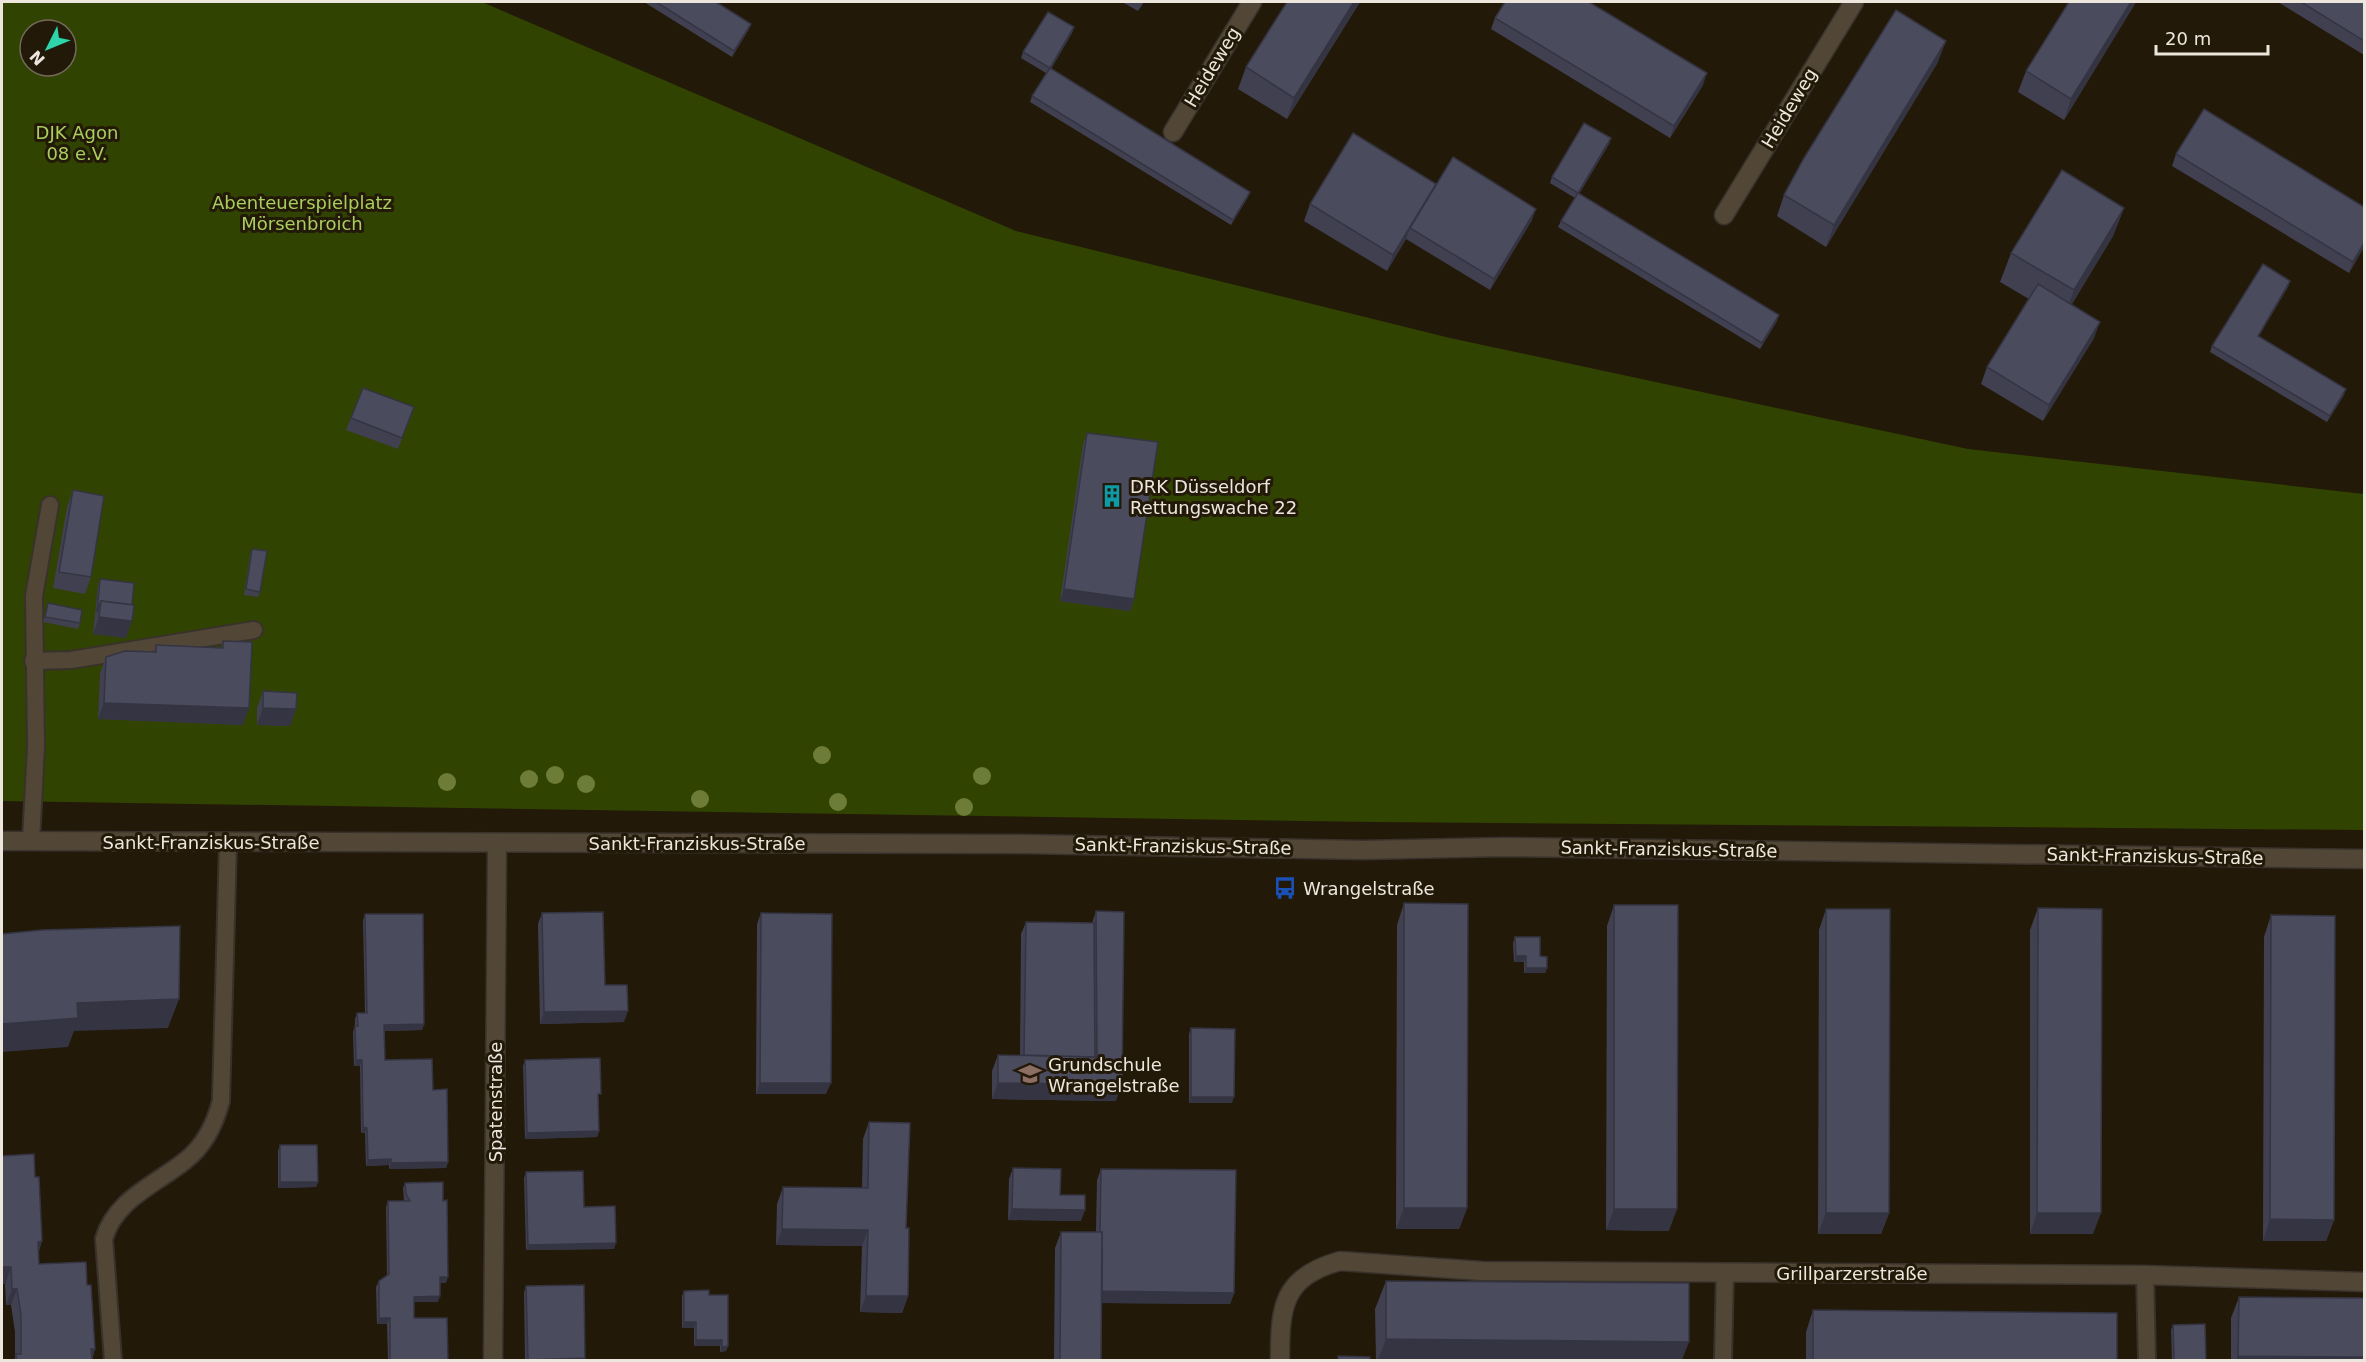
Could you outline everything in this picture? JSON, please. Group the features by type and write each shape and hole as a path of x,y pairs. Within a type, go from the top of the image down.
{"main road":[{"name":"Heideweg","path":"1173,132 1252,2"},
{"name":"Heideweg","path":"1724,215 1854,2"},
{"name":"Sankt-Franziskus-Straße","path":"2,841 1023,844 1363,850 1503,847 2364,860"},
{"name":"Spatenstraße","path":"493,1360 497,843"},
{"name":"Grillparzerstraße","path":"1280,1360 1280,1315 1290,1292 1305,1277 1324,1265 1340,1261 1482,1271 2145,1275 2364,1282"}],"lane":[{"path":"31,841 36,746 33,661 34,596 50,505"},
{"path":"33,661 71,660 254,630"},
{"path":"113,1360 104,1239 107,1227 122,1206 188,1159 215,1124 221,1101 228,842"},
{"path":"1723,1360 1725,1273"},
{"path":"2145,1275 2147,1360"}],"green space":[{"path":"2,2 482,2 1016,231 1450,338 1968,449 2364,494 2364,830 1373,822 2,801"}],"building":[{"path":"656,2 716,2 751,24 734,51"},
{"path":"1287,2 1354,2 1294,98 1246,67"},
{"path":"1505,2 1589,2 1707,73 1674,126 1495,18"},
{"path":"2069,2 2131,2 2071,99 2026,71"},
{"path":"2301,2 2364,2 2364,41"},
{"path":"1896,10 1946,41 1834,225 1784,195 1804,158"},
{"path":"1048,12 1074,27 1050,68 1023,52"},
{"path":"1050,68 1250,192 1233,220 1032,96"},
{"path":"2204,109 2364,207 2364,243 2353,262 2176,154"},
{"path":"1584,123 1611,138 1578,193 1552,177"},
{"path":"1353,133 1436,184 1393,255 1310,204"},
{"path":"1453,157 1536,209 1494,279 1410,228"},
{"path":"2062,170 2124,208 2074,290 2011,253"},
{"path":"1578,193 1779,315 1762,343 1561,221"},
{"path":"2263,264 2290,281 2258,336 2346,389 2330,416 2212,346"},
{"path":"2038,284 2100,322 2049,405 1987,367"},
{"path":"363,388 414,407 402,438 351,418"},
{"name":"DRK Düsseldorf Rettungswache 22","path":"1087,433 1158,442 1134,599 1064,589"},
{"path":"73,490 104,496 91,577 59,572"},
{"path":"252,549 267,551 260,592 246,589"},
{"path":"100,579 134,583 132,605 101,601 97,612"},
{"path":"101,601 134,605 132,621 99,617"},
{"path":"48,603 82,610 80,623 45,617"},
{"path":"223,641 252,642 249,708 104,703 106,657 125,651 156,652 156,645 223,648"},
{"path":"263,691 297,693 296,709 263,708"},
{"path":"1404,903 1468,904 1467,1208 1404,1208"},
{"path":"1614,905 1678,905 1677,1209 1614,1209"},
{"path":"2038,908 2102,909 2101,1213 2037,1213"},
{"path":"1826,909 1890,909 1889,1213 1826,1213"},
{"path":"1096,911 1124,912 1122,1084 998,1083 998,1055 1097,1057"},
{"path":"603,912 605,985 627,985 628,1011 544,1012 542,913"},
{"path":"761,913 832,914 831,1083 760,1083"},
{"path":"365,914 423,914 424,1024 384,1025 385,1060 432,1059 433,1090 447,1089 448,1162 391,1163 391,1159 368,1160 367,1128 363,1127 362,1060 356,1060 355,1026 358,1026 357,1013 367,1013"},
{"path":"2271,915 2335,916 2334,1220 2270,1219"},
{"path":"1026,922 1094,923 1095,1057 1024,1055"},
{"path":"180,926 179,999 77,1003 78,1018 2,1024 2,934 42,930"},
{"path":"1515,937 1540,937 1540,956 1547,957 1547,968 1526,968 1526,956 1516,956"},
{"path":"1191,1028 1235,1029 1234,1097 1191,1097"},
{"path":"600,1058 599,1131 527,1133 525,1060"},
{"path":"869,1122 910,1123 906,1228 909,1228 908,1296 866,1296 868,1230 782,1229 783,1187 868,1188"},
{"path":"280,1145 317,1145 318,1182 280,1182"},
{"path":"34,1154 35,1177 39,1177 42,1241 38,1242 39,1264 86,1262 87,1285 91,1285 95,1349 91,1349 92,1360 16,1360 16,1354 21,1354 21,1315 17,1289 12,1289 11,1267 2,1267 2,1156"},
{"path":"1013,1168 1061,1169 1060,1195 1085,1195 1085,1210 1012,1209"},
{"path":"1101,1169 1236,1170 1234,1293 1102,1291"},
{"path":"583,1171 584,1207 615,1206 616,1243 528,1245 526,1172"},
{"path":"443,1182 443,1201 447,1200 448,1277 440,1277 440,1296 414,1297 414,1318 447,1318 448,1360 390,1360 390,1318 379,1318 379,1281 389,1274 388,1201 410,1201 406,1194 405,1183"},
{"path":"1061,1232 1102,1232 1101,1360 1060,1360"},
{"path":"1386,1281 1689,1283 1689,1342 1386,1339"},
{"path":"584,1285 585,1358 528,1360 526,1286"},
{"path":"709,1290 709,1295 728,1295 728,1346 722,1347 722,1340 696,1340 696,1322 684,1322 684,1291"},
{"path":"2239,1297 2364,1298 2364,1357 2238,1356"},
{"path":"1813,1310 2117,1313 2117,1360 1813,1360"},
{"path":"2205,1324 2206,1360 2174,1360 2173,1325"},
{"path":"1338,1356 1370,1357 1370,1360 1338,1360"}],"place":[{"name":"DRK Düsseldorf Rettungswache 22","path":"1112,496"},
{"name":"Wrangelstraße","path":"1285,888"},
{"name":"Grundschule Wrangelstraße","path":"1030,1074"}],"park label":[{"name":"DJK Agon 08 e.V.","path":"77,142"},
{"name":"Abenteuerspielplatz Mörsenbroich","path":"302,212"}]}
